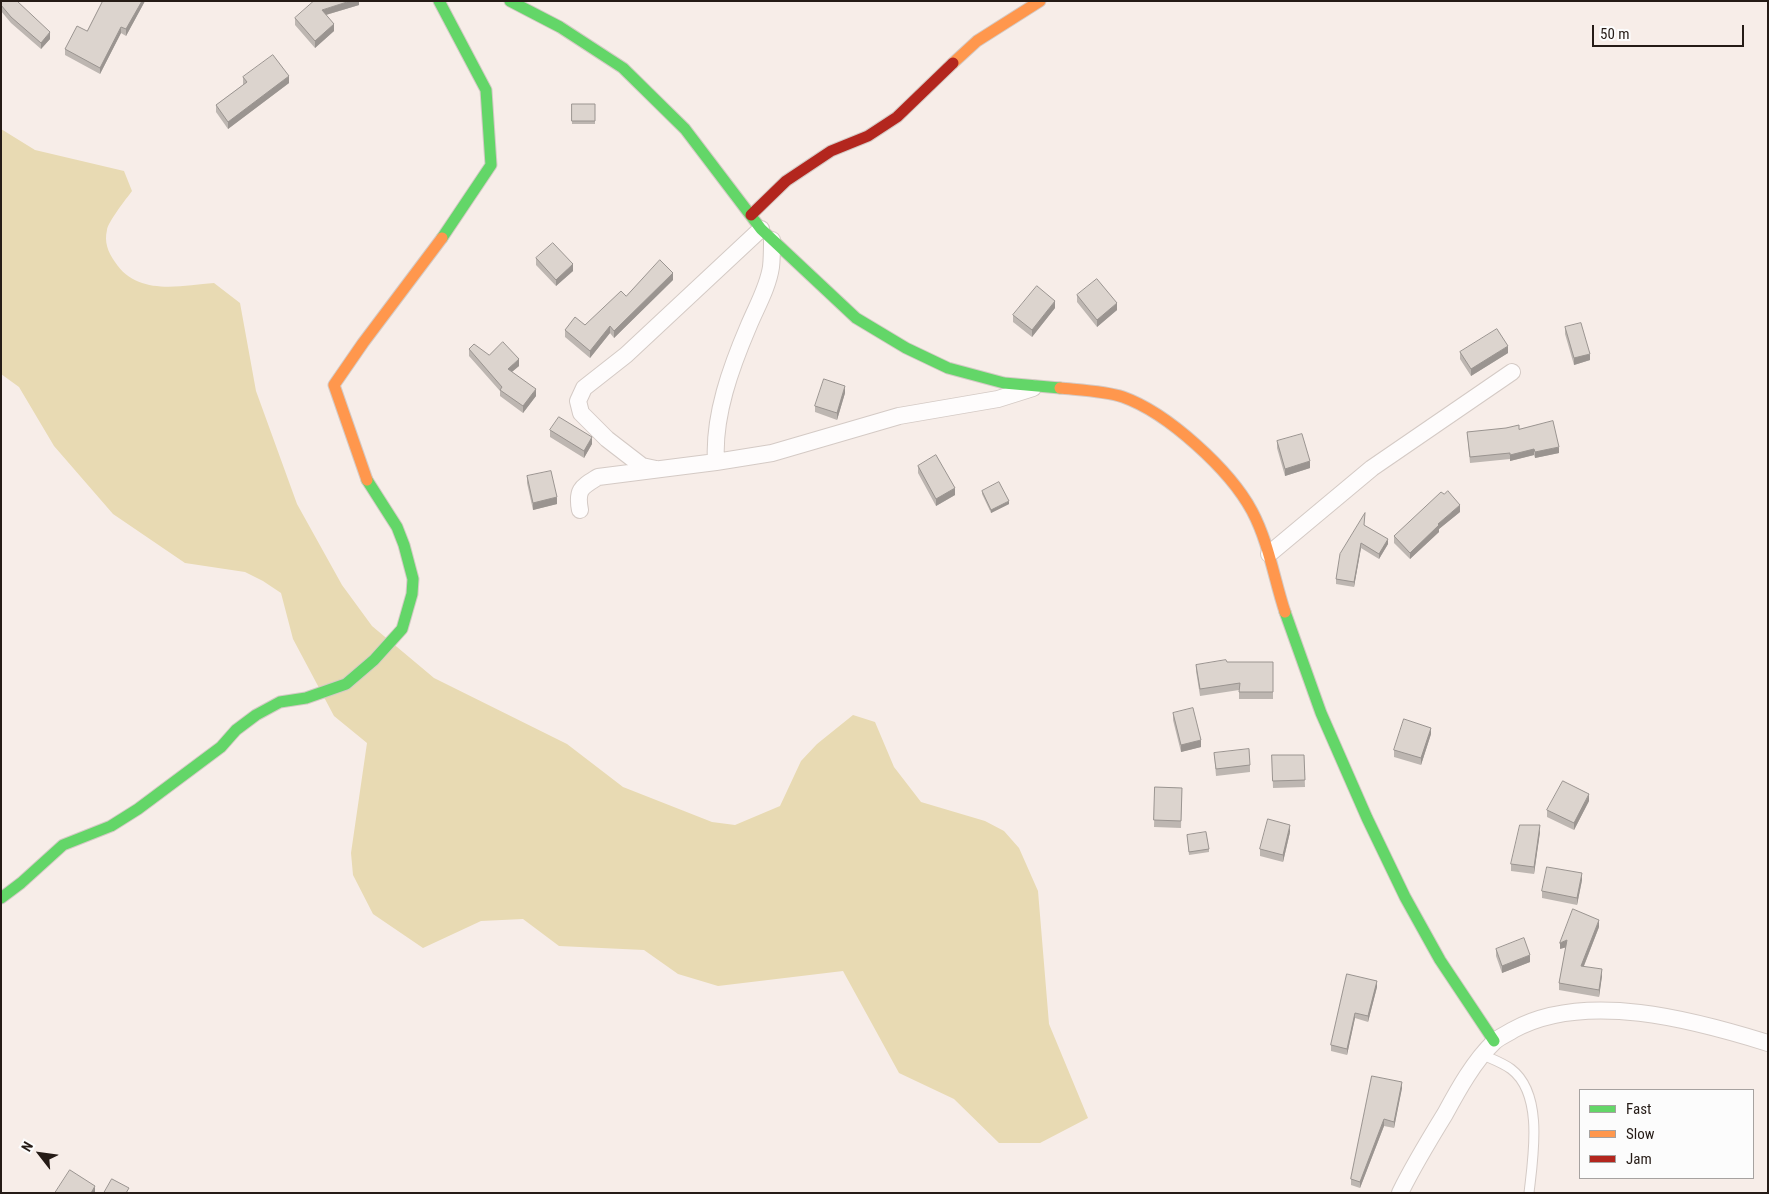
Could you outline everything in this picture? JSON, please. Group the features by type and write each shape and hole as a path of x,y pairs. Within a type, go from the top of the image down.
{"street":[{"path":"1,898 21,883 63,845 111,826 138,809 221,746 236,730 256,715 280,702 306,698 346,684 374,660 402,629 412,594 413,579 404,545 398,526 365,476 334,385 363,343 430,256 491,165 486,90 439,1"},
{"path":"510,1 560,27 623,68 684,129 766,234 856,318 906,348 948,368 1004,382 1038,387 1083,390 1124,397 1184,432 1224,472 1252,511 1269,554 1280,597 1314,695 1367,818 1405,897 1440,960 1494,1041"},
{"path":"751,215 786,181 823,156 868,136 897,117 977,41 1040,1"},
{"path":"716,462 716,432 724,398 739,352 762,298 771,268 766,234"},
{"path":"658,469 642,466 607,439 582,413 578,401 584,388 626,355 766,234"},
{"path":"1269,554 1372,468 1512,372"},
{"path":"580,510 577,498 583,486 598,477 772,453 899,416 998,399 1038,387"},
{"path":"1400,1193 1464,1080 1494,1041 1521,1026 1551,1015 1603,1010 1704,1024 1768,1042"}],"lane":[{"path":"1483,1055 1511,1069 1524,1085 1533,1106 1535,1148 1529,1193"}],"shaded area":[{"path":"1,129 35,150 124,171 132,191 110,222 106,239 110,254 124,273 135,280 160,286 173,287 214,283 240,303 256,391 297,504 342,585 372,626 434,678 567,744 623,787 712,822 735,825 780,806 801,761 817,744 853,715 875,722 894,767 921,802 985,821 1004,831 1019,848 1038,891 1049,1024 1088,1118 1040,1143 999,1143 954,1099 899,1073 843,971 718,986 678,974 644,950 559,946 523,919 481,921 423,948 373,914 353,875 351,853 367,743 334,716 293,639 281,593 245,572 185,563 113,514 54,446 19,387 1,374"}],"building":[{"path":"1,1 17,1 50,32 41,43 11,17 1,5"},
{"path":"103,1 142,1 126,29 121,27 100,68 65,49 77,26 87,31"},
{"path":"314,1 350,1 322,10 334,24 315,41 295,18"},
{"path":"273,55 289,76 228,122 216,105 247,82 243,77"},
{"path":"572,104 595,104 595,121 572,121"},
{"path":"553,243 573,264 556,280 536,258"},
{"path":"660,260 673,273 614,331 610,326 590,351 565,330 575,317 585,325 621,291 626,296"},
{"path":"1097,279 1117,303 1097,320 1077,295"},
{"path":"1037,286 1055,301 1032,330 1013,315"},
{"path":"1581,323 1590,354 1574,358 1565,327"},
{"path":"1497,329 1508,346 1471,369 1460,352"},
{"path":"503,342 519,359 508,369 536,389 523,406 500,390 502,387 469,349 474,344 489,355"},
{"path":"824,379 845,386 837,413 815,406"},
{"path":"559,417 592,437 584,451 550,430"},
{"path":"1553,421 1559,447 1535,452 1534,449 1510,455 1510,453 1470,457 1467,432 1519,425 1519,429"},
{"path":"1302,434 1310,461 1285,469 1277,441"},
{"path":"936,455 955,488 936,499 918,466"},
{"path":"551,471 557,497 533,503 527,476"},
{"path":"999,482 1009,501 991,510 982,491"},
{"path":"1448,491 1460,505 1438,524 1410,553 1394,536 1441,492 1444,494"},
{"path":"1365,513 1364,525 1388,539 1379,554 1361,543 1354,582 1336,579 1340,554"},
{"path":"1226,660 1227,662 1273,662 1273,692 1239,692 1240,683 1200,689 1196,665"},
{"path":"1193,708 1201,740 1181,745 1173,713"},
{"path":"1404,719 1431,728 1421,758 1394,750"},
{"path":"1249,749 1250,765 1216,769 1214,753"},
{"path":"1272,755 1304,755 1305,780 1273,781"},
{"path":"1563,781 1589,794 1574,823 1547,810"},
{"path":"1155,787 1182,788 1181,821 1154,820"},
{"path":"1268,819 1290,825 1283,855 1260,849"},
{"path":"1520,825 1540,825 1534,867 1511,864"},
{"path":"1206,832 1209,849 1189,852 1187,835"},
{"path":"1547,867 1582,873 1577,898 1542,891"},
{"path":"1573,909 1599,920 1581,966 1602,969 1599,990 1559,983 1567,940 1560,943"},
{"path":"1524,938 1530,955 1502,966 1496,949"},
{"path":"1347,974 1377,981 1368,1016 1355,1013 1347,1049 1331,1045"},
{"path":"1372,1076 1402,1082 1394,1122 1384,1119 1360,1182 1351,1179"},
{"path":"70,1170 95,1186 91,1193 55,1193"},
{"path":"112,1179 129,1188 126,1193 104,1193"}],"traffic: fast":[{"path":"439,1 486,90 491,165 442,238"},
{"path":"510,1 560,27 623,68 685,129 761,229 856,318 906,348 948,368 1004,383 1060,388"},
{"path":"1,898 21,883 63,845 111,826 138,809 221,747 236,730 256,715 280,702 306,698 346,684 374,660 402,629 412,594 413,579 397,527 367,480"},
{"path":"1285,612 1321,713 1367,818 1405,897 1440,960 1494,1041"}],"traffic: slow":[{"path":"953,63 977,41 1040,1"},
{"path":"367,480 334,385 442,238"},
{"path":"1060,388 1108,393 1141,405 1178,429 1213,461 1242,495 1258,523 1285,612"}],"traffic: jam":[{"path":"751,215 786,181 831,151 868,136 897,117 953,63"}]}
